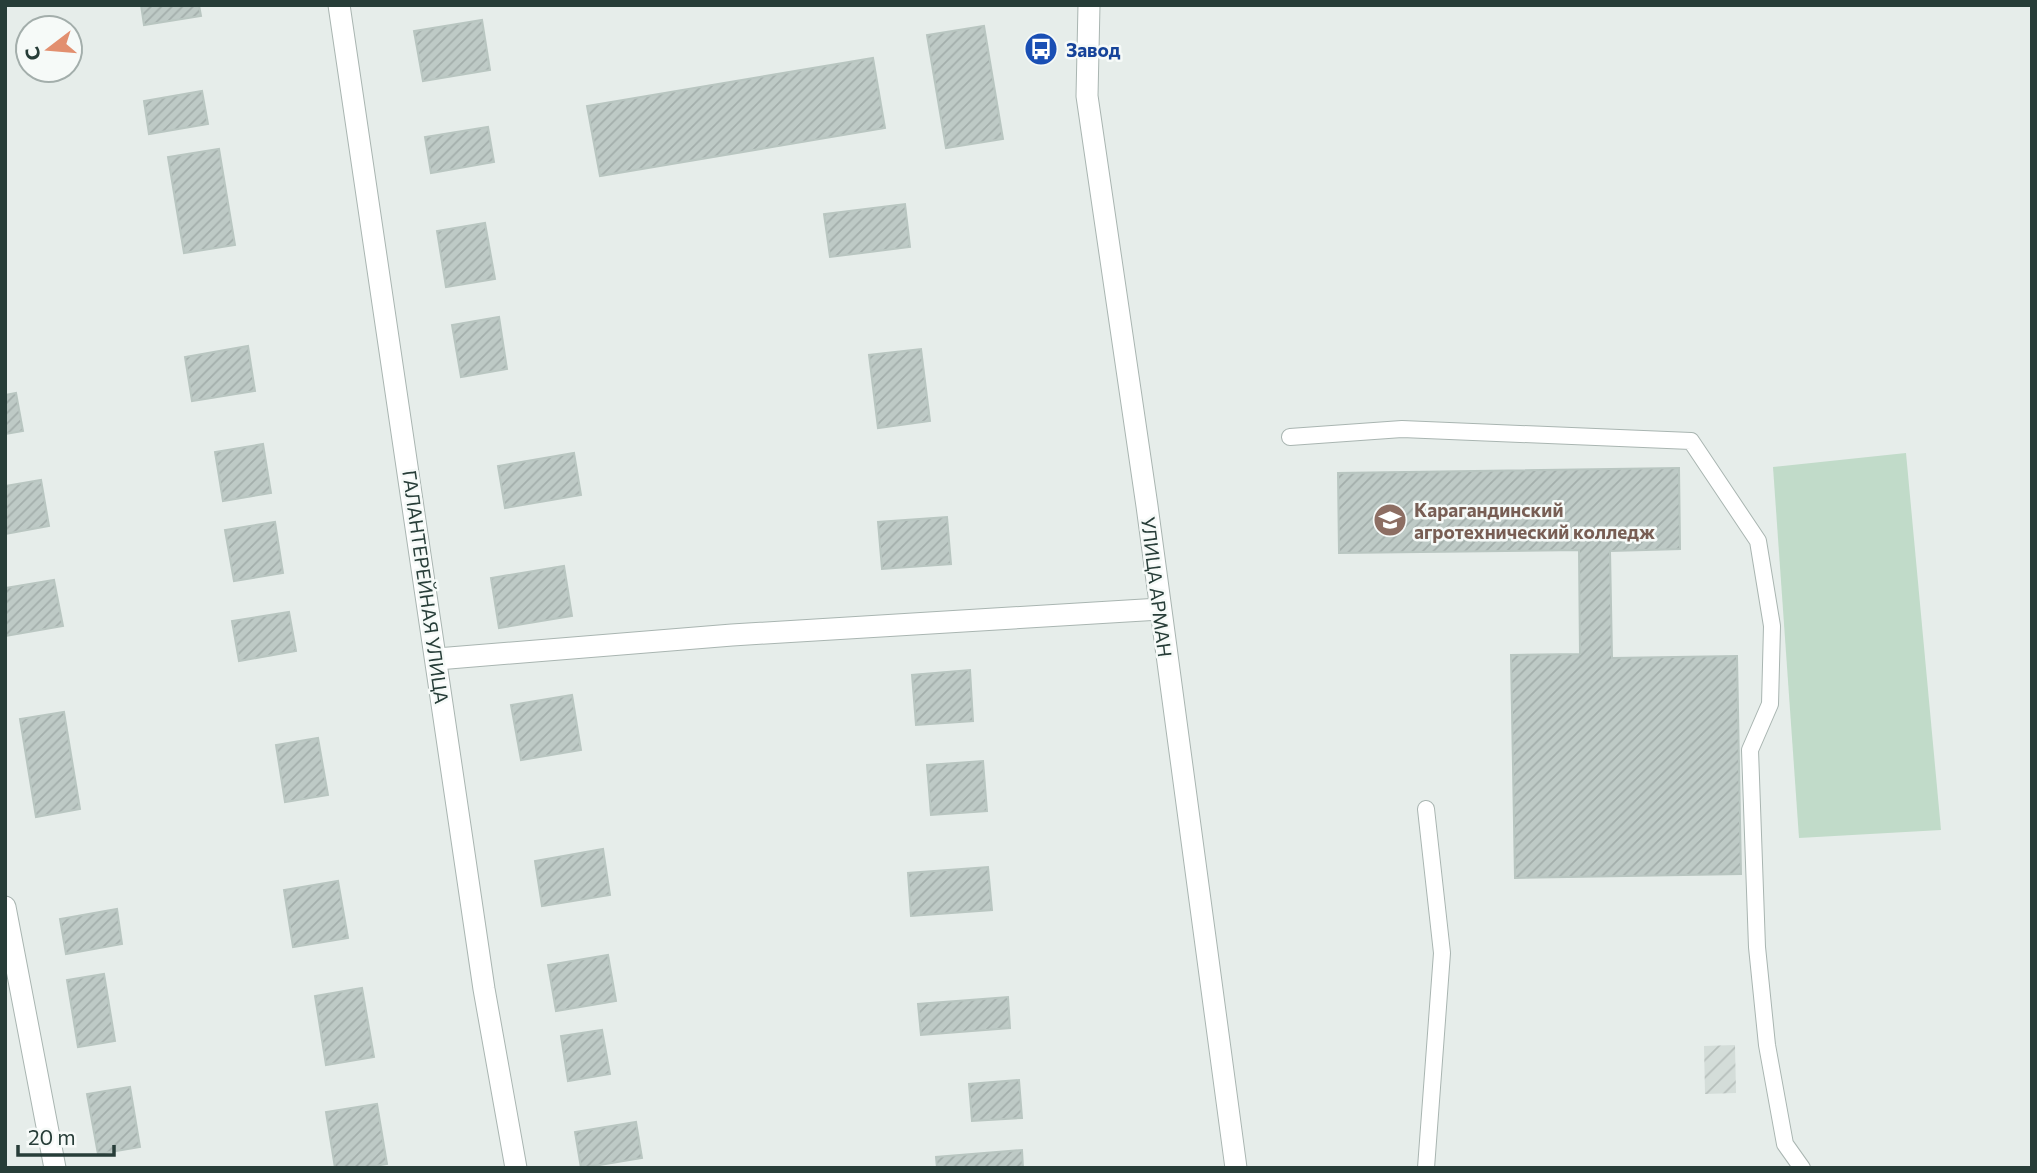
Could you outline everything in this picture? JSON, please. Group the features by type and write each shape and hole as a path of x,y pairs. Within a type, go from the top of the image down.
{"street":[{"name":"ГАЛАНТЕРЕЙНАЯ УЛИЦА","path":"339,5 484,989 516,1168"},
{"name":"УЛИЦА АРМАН","path":"1089,5 1087,96 1236,1168"},
{"path":"437,659 732,635 1160,609"},
{"path":"5,907 55,1168"}],"lane":[{"path":"1290,437 1402,429 1691,441 1758,541 1772,626 1770,704 1750,750 1756,947 1768,1045 1785,1144 1802,1168"},
{"path":"1426,809 1442,953 1426,1168"}],"shaded area":[{"path":"1735,1045 1736,1093 1705,1094 1704,1046"}],"green space":[{"path":"1906,453 1941,830 1799,838 1773,467"}],"building":[{"path":"141,5 199,5 201,16 144,25"},
{"path":"482,20 490,70 423,81 414,31"},
{"path":"984,26 1003,139 946,148 927,35"},
{"path":"873,58 885,128 600,176 587,106"},
{"path":"202,91 208,124 149,134 144,101"},
{"path":"488,127 494,162 431,173 425,137"},
{"path":"219,149 235,245 184,253 168,157"},
{"path":"905,204 910,247 830,257 824,214"},
{"path":"485,223 495,279 446,287 437,231"},
{"path":"499,317 507,369 461,377 452,325"},
{"path":"248,346 255,391 192,401 185,357"},
{"path":"921,349 930,421 878,428 869,355"},
{"path":"16,393 23,431 5,434 5,395"},
{"path":"263,444 271,493 223,501 215,452"},
{"path":"574,453 581,495 505,508 498,466"},
{"path":"1679,468 1680,549 1610,551 1612,658 1737,656 1741,874 1515,878 1511,655 1580,654 1579,550 1339,553 1338,473"},
{"path":"41,480 49,526 5,534 5,486"},
{"path":"947,517 951,564 882,569 878,522"},
{"path":"275,522 283,573 234,581 225,530"},
{"path":"564,566 572,616 499,628 491,578"},
{"path":"54,580 63,626 5,636 5,588"},
{"path":"289,612 296,651 239,661 232,621"},
{"path":"970,670 973,721 916,725 912,675"},
{"path":"572,695 581,750 521,760 511,705"},
{"path":"64,712 80,809 36,817 20,719"},
{"path":"318,738 328,795 285,802 276,745"},
{"path":"983,761 987,811 931,815 927,765"},
{"path":"603,849 610,895 542,906 535,861"},
{"path":"988,867 992,910 911,916 908,873"},
{"path":"338,881 348,938 293,947 284,890"},
{"path":"117,909 122,944 66,954 60,919"},
{"path":"608,955 616,1001 556,1011 548,965"},
{"path":"104,974 115,1041 78,1047 67,980"},
{"path":"362,988 374,1057 326,1065 315,996"},
{"path":"1008,997 1010,1028 921,1035 918,1004"},
{"path":"602,1030 610,1074 568,1081 561,1036"},
{"path":"1019,1080 1022,1118 972,1121 969,1084"},
{"path":"130,1087 140,1147 98,1154 87,1094"},
{"path":"377,1104 387,1164 363,1168 335,1168 326,1112"},
{"path":"636,1122 642,1158 581,1168 575,1132"},
{"path":"1022,1150 1023,1168 937,1168 936,1157"}],"place":[{"name":"Завод","path":"1041,49"},
{"name":"Карагандинский агротехнический колледж","path":"1390,520"}]}
